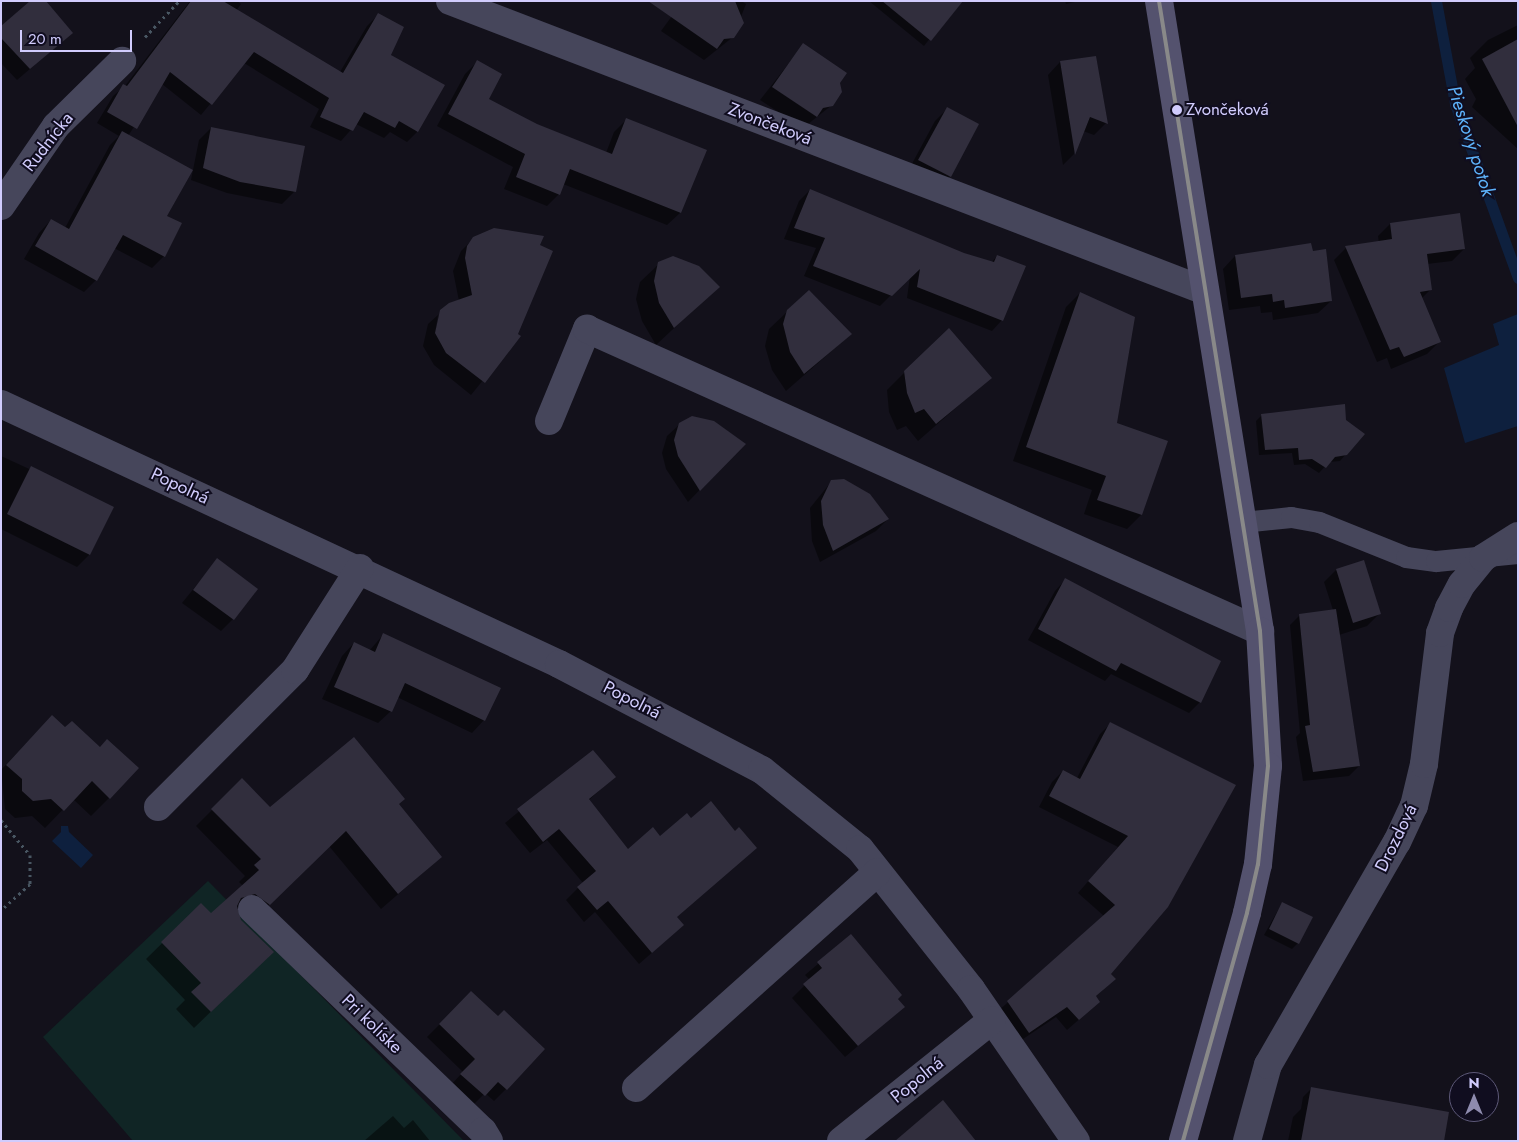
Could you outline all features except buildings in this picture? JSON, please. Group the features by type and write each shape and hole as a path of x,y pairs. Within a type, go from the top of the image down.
{"street":[{"name":"Zvončeková","path":"450,1 1203,290"},
{"path":"1158,1 1203,290 1260,631 1268,766 1258,864 1183,1141"},
{"name":"Rudnícka","path":"1,206 56,126 122,61"},
{"path":"549,421 587,329 1260,631"},
{"name":"Popolná","path":"1,404 360,568 646,707 762,770 860,849 992,1020 1076,1141"},
{"name":"Drozdová","path":"1247,1141 1268,1065 1397,842 1414,806 1424,764 1440,633 1462,584 1483,558 1518,536"},
{"path":"158,807 295,670 360,568"},
{"path":"636,1088 878,872"},
{"name":"Pri kolíske","path":"252,909 483,1131 489,1141"},
{"name":"Popolná","path":"842,1141 992,1020"}],"lane":[{"path":"1242,522 1291,517 1319,522 1406,556 1436,562 1518,553"}],"path":[{"path":"122,61 179,1"},
{"path":"1,820 30,855 30,884 1,910"}],"green space":[{"path":"208,881 464,1141 133,1141 43,1037"}],"water":[{"path":"1518,314 1518,426 1465,443 1444,368 1499,345 1493,324"},
{"path":"61,826 68,826 69,832 93,855 81,868 52,841 61,832"}],"waterway":[{"name":"Pieskový potok","path":"1436,1 1455,104 1518,278"}],"transit line":[{"path":"1159,1 1260,631 1268,766 1258,864 1247,913 1183,1141"}],"place":[{"name":"Zvončeková","path":"1177,110"}]}
